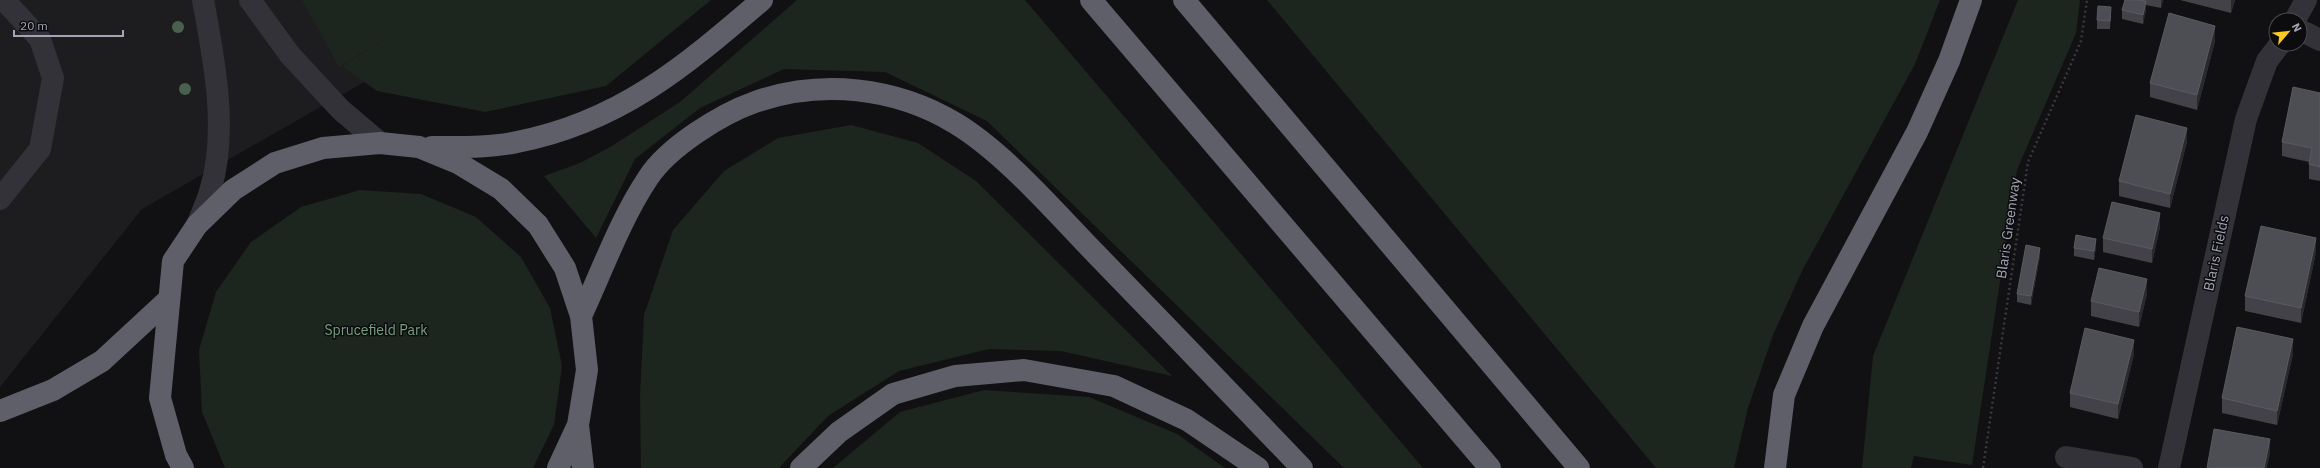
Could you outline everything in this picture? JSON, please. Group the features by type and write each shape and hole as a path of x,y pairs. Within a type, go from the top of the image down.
{"highway":[{"path":"183,468 176,455 160,398 173,261 197,225 233,190 275,163 322,148 380,143 419,147 463,147 516,143 569,129 617,109 660,83 762,0"},
{"path":"1091,0 1490,468"},
{"path":"1184,0 1579,468"},
{"path":"1775,468 1784,395 1813,326 1917,132 1950,61 1971,0"},
{"path":"581,316 627,216 649,176 671,153 712,122 739,108 776,95 823,88 874,91 916,105 954,122 989,147 1053,209 1302,468"},
{"path":"419,147 458,163 501,189 538,225 565,268 581,316 587,370 578,424 558,468"},
{"path":"0,411 53,390 102,361 169,299"},
{"path":"801,468 839,432 893,394 955,376 1024,370 1114,386 1187,420 1258,468"},
{"path":"578,424 583,468"}],"street":[{"path":"0,199 40,148 53,78 40,39 4,0"},
{"path":"197,225 212,188 218,143 216,68 203,0"},
{"path":"250,0 290,55 341,110 380,143"},
{"path":"2299,12 2306,0"},
{"path":"2308,34 2320,40"},
{"name":"Blaris Fields","path":"2169,468 2246,119 2268,62 2275,52"},
{"path":"2066,457 2132,468"}],"path":[{"name":"Blaris Greenway","path":"1983,468 2028,162 2081,41 2087,0"}],"shaded area":[{"path":"0,0 489,0 422,49 142,209 0,387"}],"green space":[{"path":"302,0 711,0 606,86 485,112 377,91 342,66 406,26 339,67"},
{"path":"797,0 1025,0 1423,468 1344,468 987,121 885,72 784,69 700,108 635,159 596,238 544,176 580,163 612,146 680,102"},
{"path":"1267,0 1940,0 1915,64 1802,271 1773,335 1748,408 1734,468 1656,468"},
{"path":"2018,0 2080,0 2076,33 2017,170 1972,465 1914,456 1911,468 1862,468 1873,356"},
{"path":"851,125 918,143 976,181 1172,376 1061,351 989,349 899,371 828,416 779,468 641,468 640,395 644,315 673,230 724,171 778,138"},
{"name":"Sprucefield Park","path":"360,190 421,194 476,217 521,257 550,308 562,366 554,425 533,468 225,468 202,412 199,350 216,292 251,242 301,207"},
{"path":"984,390 1089,397 1177,434 1225,468 833,468 900,412"}],"building":[{"path":"2125,0 2146,1 2143,15 2122,10"},
{"path":"2098,6 2111,7 2110,21 2097,20"},
{"path":"2169,13 2215,26 2197,95 2150,83"},
{"path":"2293,87 2320,93 2320,167 2309,164 2312,148 2282,142"},
{"path":"2136,115 2187,128 2170,194 2119,181"},
{"path":"2112,202 2160,213 2152,249 2103,238"},
{"path":"2261,226 2316,238 2301,308 2245,296"},
{"path":"2076,235 2096,239 2094,251 2074,248"},
{"path":"2026,245 2040,248 2031,296 2017,294"},
{"path":"2099,268 2147,279 2139,312 2091,301"},
{"path":"2237,327 2293,339 2277,411 2222,398"},
{"path":"2085,328 2134,340 2118,404 2070,393"},
{"path":"2214,429 2270,439 2264,468 2207,468"}]}
